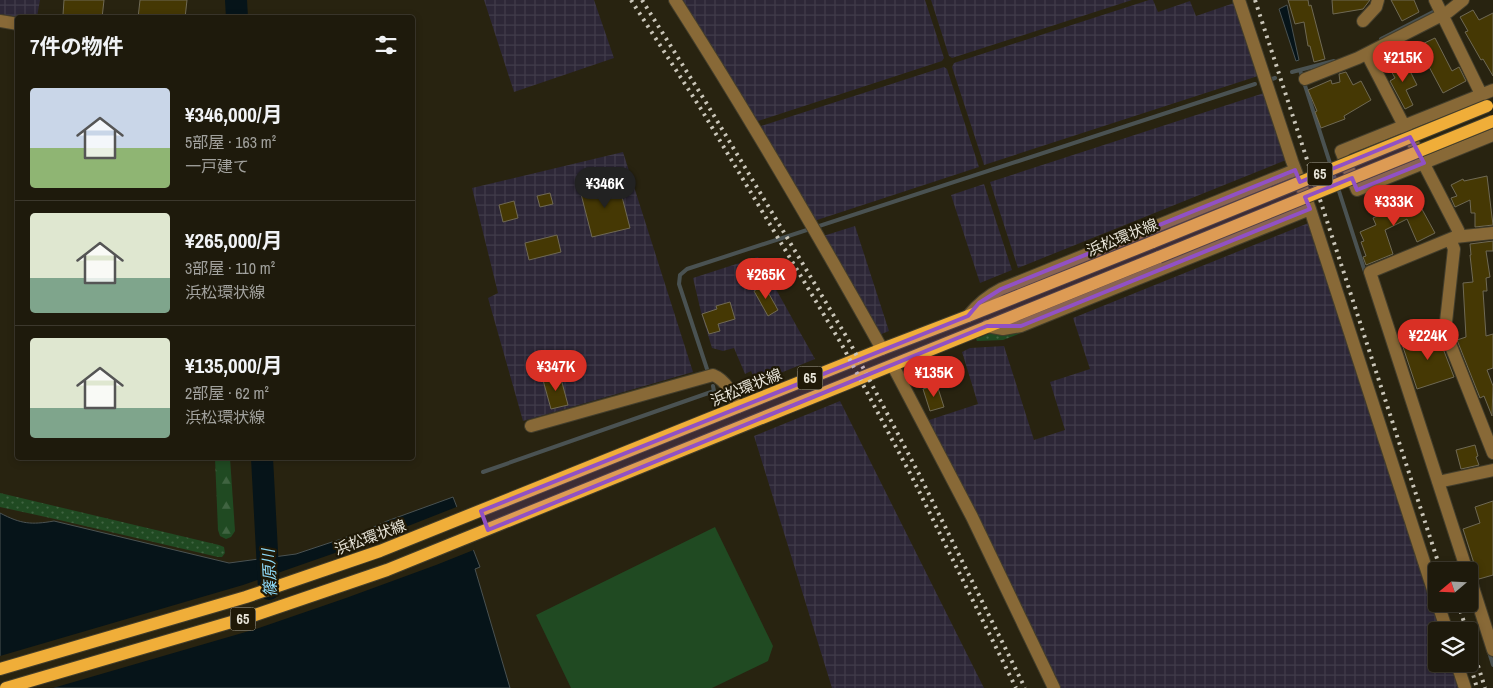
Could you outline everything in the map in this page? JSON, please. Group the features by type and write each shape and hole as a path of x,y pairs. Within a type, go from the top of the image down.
{"main road":[{"name":"浜松環状線","path":"0,669 255,594 380,551 1490,105"},
{"name":"65","path":"6,688 270,610 387,570 1493,121"},
{"path":"753,401 761,419"},
{"path":"481,511 488,530"}],"street":[{"path":"675,0 753,126 882,349"},
{"path":"1239,0 1295,170 1310,209 1428,574"},
{"path":"1364,20 1376,7 1378,0"},
{"path":"1435,0 1487,92 1341,151 1357,190 1493,135"},
{"path":"1305,79 1367,54 1442,15 1464,0"},
{"path":"0,21 15,24"},
{"path":"1367,54 1458,230 1455,238 1445,331 1493,453"},
{"path":"968,316 989,295 1002,289 1295,170"},
{"path":"987,326 1003,328 1021,326 1310,209"},
{"path":"1464,562 1370,272 1455,238 1493,233"},
{"path":"893,366 972,517 1054,688"},
{"path":"532,426 713,375 722,381 733,394 738,407"},
{"path":"1438,482 1493,470"},
{"path":"1478,603 1493,650"},
{"path":"1460,672 1465,688"}],"highlighted area":[{"path":"1410,137 1424,163 1357,190 1352,178 1305,197 1310,209 1021,326 987,326 488,530 481,511 968,316 979,303 1001,289 1295,170 1300,182"}],"shaded area":[{"path":"0,0 40,0 37,15 15,16 0,14"},
{"path":"484,0 594,0 614,58 514,92"},
{"path":"679,0 925,0 944,58 942,61 755,122"},
{"path":"931,0 1132,0 952,58 949,56"},
{"path":"1153,0 1158,12 1190,1 1196,16 1234,3 1258,76 984,165 952,67 954,63"},
{"path":"944,67 947,69 979,167 814,221 758,127"},
{"path":"1264,93 1286,160 1018,268 990,182"},
{"path":"623,152 693,372 523,421 488,298 498,293 472,188"},
{"path":"984,184 1012,270 980,283 951,195"},
{"path":"1311,222 1329,280 1330,292 1343,319 1428,582 1428,612 1438,612 1441,622 1428,622 1428,672 1457,672 1462,688 1058,688 926,421 978,404 962,352 970,348 1004,346 1034,440 1065,430 1050,382 1090,369 1073,318"},
{"path":"855,226 889,331 879,335 823,236"},
{"path":"758,257 815,359 756,383 751,371 745,374 734,348 723,351 712,348 693,278"},
{"path":"840,401 984,688 832,688 754,436"}],"green space":[{"path":"1020,331 1021,333 1003,340 977,341 976,339 993,332"},
{"path":"215,460 230,460 235,531 231,537 226,539 220,536 218,530"},
{"path":"0,493 219,545 224,547 225,553 222,557 218,557 0,507"},
{"path":"715,527 773,646 768,661 712,688 571,688 536,615"}],"water":[{"path":"1287,5 1299,60 1296,61 1279,9"},
{"path":"453,497 480,567 475,569 510,688 0,688 0,513 20,521 32,523 54,521 229,563 296,554 365,531"}],"pier":[{"path":"459,506 476,549 436,565 256,629 53,688 0,688 0,656 243,585 375,539"}],"building":[{"path":"64,0 104,0 102,15 63,15"},
{"path":"140,0 187,0 185,15 138,15"},
{"path":"1288,0 1308,0 1325,59 1314,62 1310,46 1308,46 1304,22 1295,24"},
{"path":"1332,0 1370,0 1363,9 1333,14"},
{"path":"1391,0 1414,0 1419,12 1402,21"},
{"path":"1473,10 1479,20 1493,13 1493,76 1483,59 1481,60 1465,32 1468,31 1460,17"},
{"path":"1435,38 1452,71 1459,67 1466,81 1443,93 1418,46"},
{"path":"1405,61 1417,85 1406,90 1413,105 1405,109 1390,81 1395,78 1390,69"},
{"path":"1346,72 1353,85 1361,81 1371,100 1344,116 1345,119 1321,128 1315,112 1317,111 1308,90 1331,80 1332,84 1340,82 1339,74"},
{"path":"1487,176 1493,225 1475,227 1475,213 1471,213 1470,200 1455,207 1451,198 1457,196 1451,185 1463,179 1464,181"},
{"path":"618,181 630,228 592,237 580,190"},
{"path":"550,193 553,204 540,207 537,196"},
{"path":"1403,194 1411,206 1418,202 1435,233 1417,242 1407,219 1385,230 1393,254 1366,265 1363,257 1366,256 1361,242 1364,241 1360,232 1376,225 1373,218 1383,213 1379,205"},
{"path":"514,201 518,218 503,222 499,205"},
{"path":"557,235 561,252 529,260 525,243"},
{"path":"1493,241 1493,251 1486,251 1490,277 1486,278 1487,291 1483,291 1486,336 1493,334 1493,368 1487,370 1493,386 1492,416 1484,396 1480,398 1457,340 1466,337 1463,283 1473,282 1470,244"},
{"path":"764,285 778,310 768,316 754,291"},
{"path":"730,302 735,319 718,324 720,331 709,334 702,314 717,309 716,306"},
{"path":"1437,333 1454,377 1417,389 1402,344"},
{"path":"560,375 568,405 551,409 543,380"},
{"path":"937,385 944,407 930,411 923,389"},
{"path":"1475,445 1479,465 1461,469 1456,450"},
{"path":"1493,501 1493,575 1479,579 1478,562 1474,562 1463,529 1480,523 1475,507"}],"waterway":[{"name":"篠原川","path":"236,0 237,15"},
{"path":"1381,39 1435,11"},
{"path":"1292,72 1334,61"},
{"path":"1300,70 1365,272"},
{"path":"707,369 679,284 680,275 687,269 1255,84"},
{"path":"483,472 714,391 713,386"},
{"name":"篠原川","path":"262,460 269,589"},
{"path":"1489,652 1493,665"}],"railway":[{"path":"631,0 701,109 842,345 912,477 1016,688"},
{"path":"642,0 707,104 849,341 919,474 1025,688"},
{"path":"1255,0 1438,562"},
{"path":"1461,612 1464,622"},
{"path":"1478,666 1485,688"},
{"path":"1472,672 1477,688"}]}
